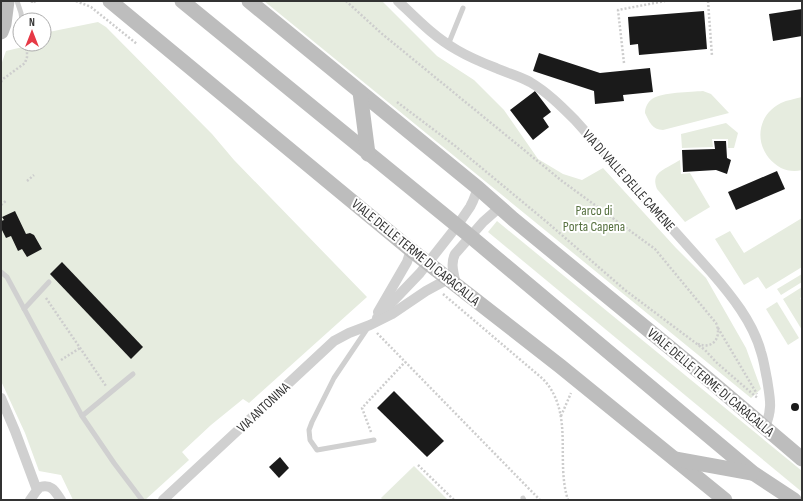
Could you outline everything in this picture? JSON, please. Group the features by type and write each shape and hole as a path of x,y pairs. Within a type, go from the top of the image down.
{"main road":[{"path":"1,32 4,24 7,1"},
{"name":"VIALE DELLE TERME DI CARACALLA","path":"110,1 428,263 447,285 577,380 725,500"},
{"path":"182,1 470,236 753,473 794,500"},
{"name":"VIALE DELLE TERME DI CARACALLA","path":"249,1 478,188 802,459"},
{"path":"360,92 368,154"},
{"path":"675,459 753,473 775,500"}],"street":[{"name":"VIA DI VALLE DELLE CAMENE","path":"398,1 428,29 448,44 478,61 524,79 551,97 575,120 718,280 744,315 753,331 761,351 766,372 770,403 770,413 765,427"},
{"path":"370,325 413,281 428,263 457,226 473,201 478,188"},
{"path":"447,285 452,260 455,254 483,222 500,207"},
{"path":"370,325 407,262 411,250"},
{"name":"VIA ANTONINA","path":"163,500 334,341 392,314 426,291 447,285"},
{"path":"1,398 37,490"},
{"path":"30,500 40,487 49,486 55,490 61,500"}],"lane":[{"path":"17,1 21,12"},
{"path":"448,44 463,8"},
{"path":"1,272 7,277 82,416 114,463 142,500"},
{"path":"24,309 49,282"},
{"path":"370,325 334,378 309,430 310,440 317,450 374,440"},
{"path":"82,416 133,374"}],"path":[{"path":"32,1 32,3 36,1"},
{"path":"346,1 381,33 562,181 655,250 716,323 758,398"},
{"path":"624,63 618,10 665,1"},
{"path":"708,1 712,56"},
{"path":"1,82 2,79 25,63 27,52"},
{"path":"393,99 454,145 625,290 705,350 762,403"},
{"path":"27,181 34,175"},
{"path":"1,205 7,200"},
{"path":"447,285 549,386 561,416 564,478 568,500"},
{"path":"41,290 110,393"},
{"path":"370,325 540,500"},
{"path":"696,343 703,346 715,342 718,328"},
{"path":"54,365 80,348"},
{"path":"374,440 362,408 405,362"},
{"path":"561,416 577,380"},
{"path":"418,465 454,500"}],"green space":[{"name":"Parco di Porta Capena","path":"264,1 382,1 437,56 474,80 504,110 538,159 563,174 582,180 603,168 676,248 706,278 746,348 761,389 751,398"},
{"path":"98,22 106,27 212,134 234,160 367,297 249,403 243,399 211,425 182,452 189,460 145,500 73,500 61,475 39,471 25,433 1,381 1,65 6,51 12,50 12,52 52,52 52,31"},
{"path":"703,91 711,94 729,113 659,130 654,127 645,113 648,103 652,99 662,95"},
{"path":"802,97 802,170 788,170 781,168 772,161 762,145 760,135 765,117 772,109 783,102"},
{"path":"726,123 738,133 734,148 728,148 728,139 712,139 713,147 682,148 681,134"},
{"path":"680,160 681,174 690,173 710,207 685,222 657,189 655,183 655,179 660,172"},
{"path":"802,218 802,267 766,289 758,277 744,285 715,239 730,231 744,253"},
{"path":"497,221 802,471 802,492 488,232"},
{"path":"802,274 802,282 781,295 777,289"},
{"path":"802,287 802,297 800,298 802,302 802,330 783,299"},
{"path":"777,302 799,338 788,345 766,309"},
{"path":"414,466 448,500 383,500 381,498"}],"building":[{"path":"802,9 802,36 773,41 769,14"},
{"path":"704,11 707,49 639,55 638,44 630,45 628,17"},
{"path":"539,53 600,73 650,68 653,92 623,95 624,101 595,104 594,91 533,71"},
{"path":"535,91 551,112 543,118 549,127 533,140 510,110"},
{"path":"714,141 726,141 727,158 731,160 727,174 716,170 683,172 682,150 715,149"},
{"path":"777,171 785,189 736,210 728,192"},
{"path":"15,211 26,234 30,233 34,235 42,249 27,257 22,249 18,251 11,236 6,238 1,228 1,221 4,220 2,217"},
{"path":"62,262 143,347 131,359 50,274"},
{"path":"394,391 444,441 427,457 377,408"},
{"path":"793,403 797,403 799,407 797,411 793,411 791,409 791,405"},
{"path":"280,457 289,468 279,478 269,467"}]}
